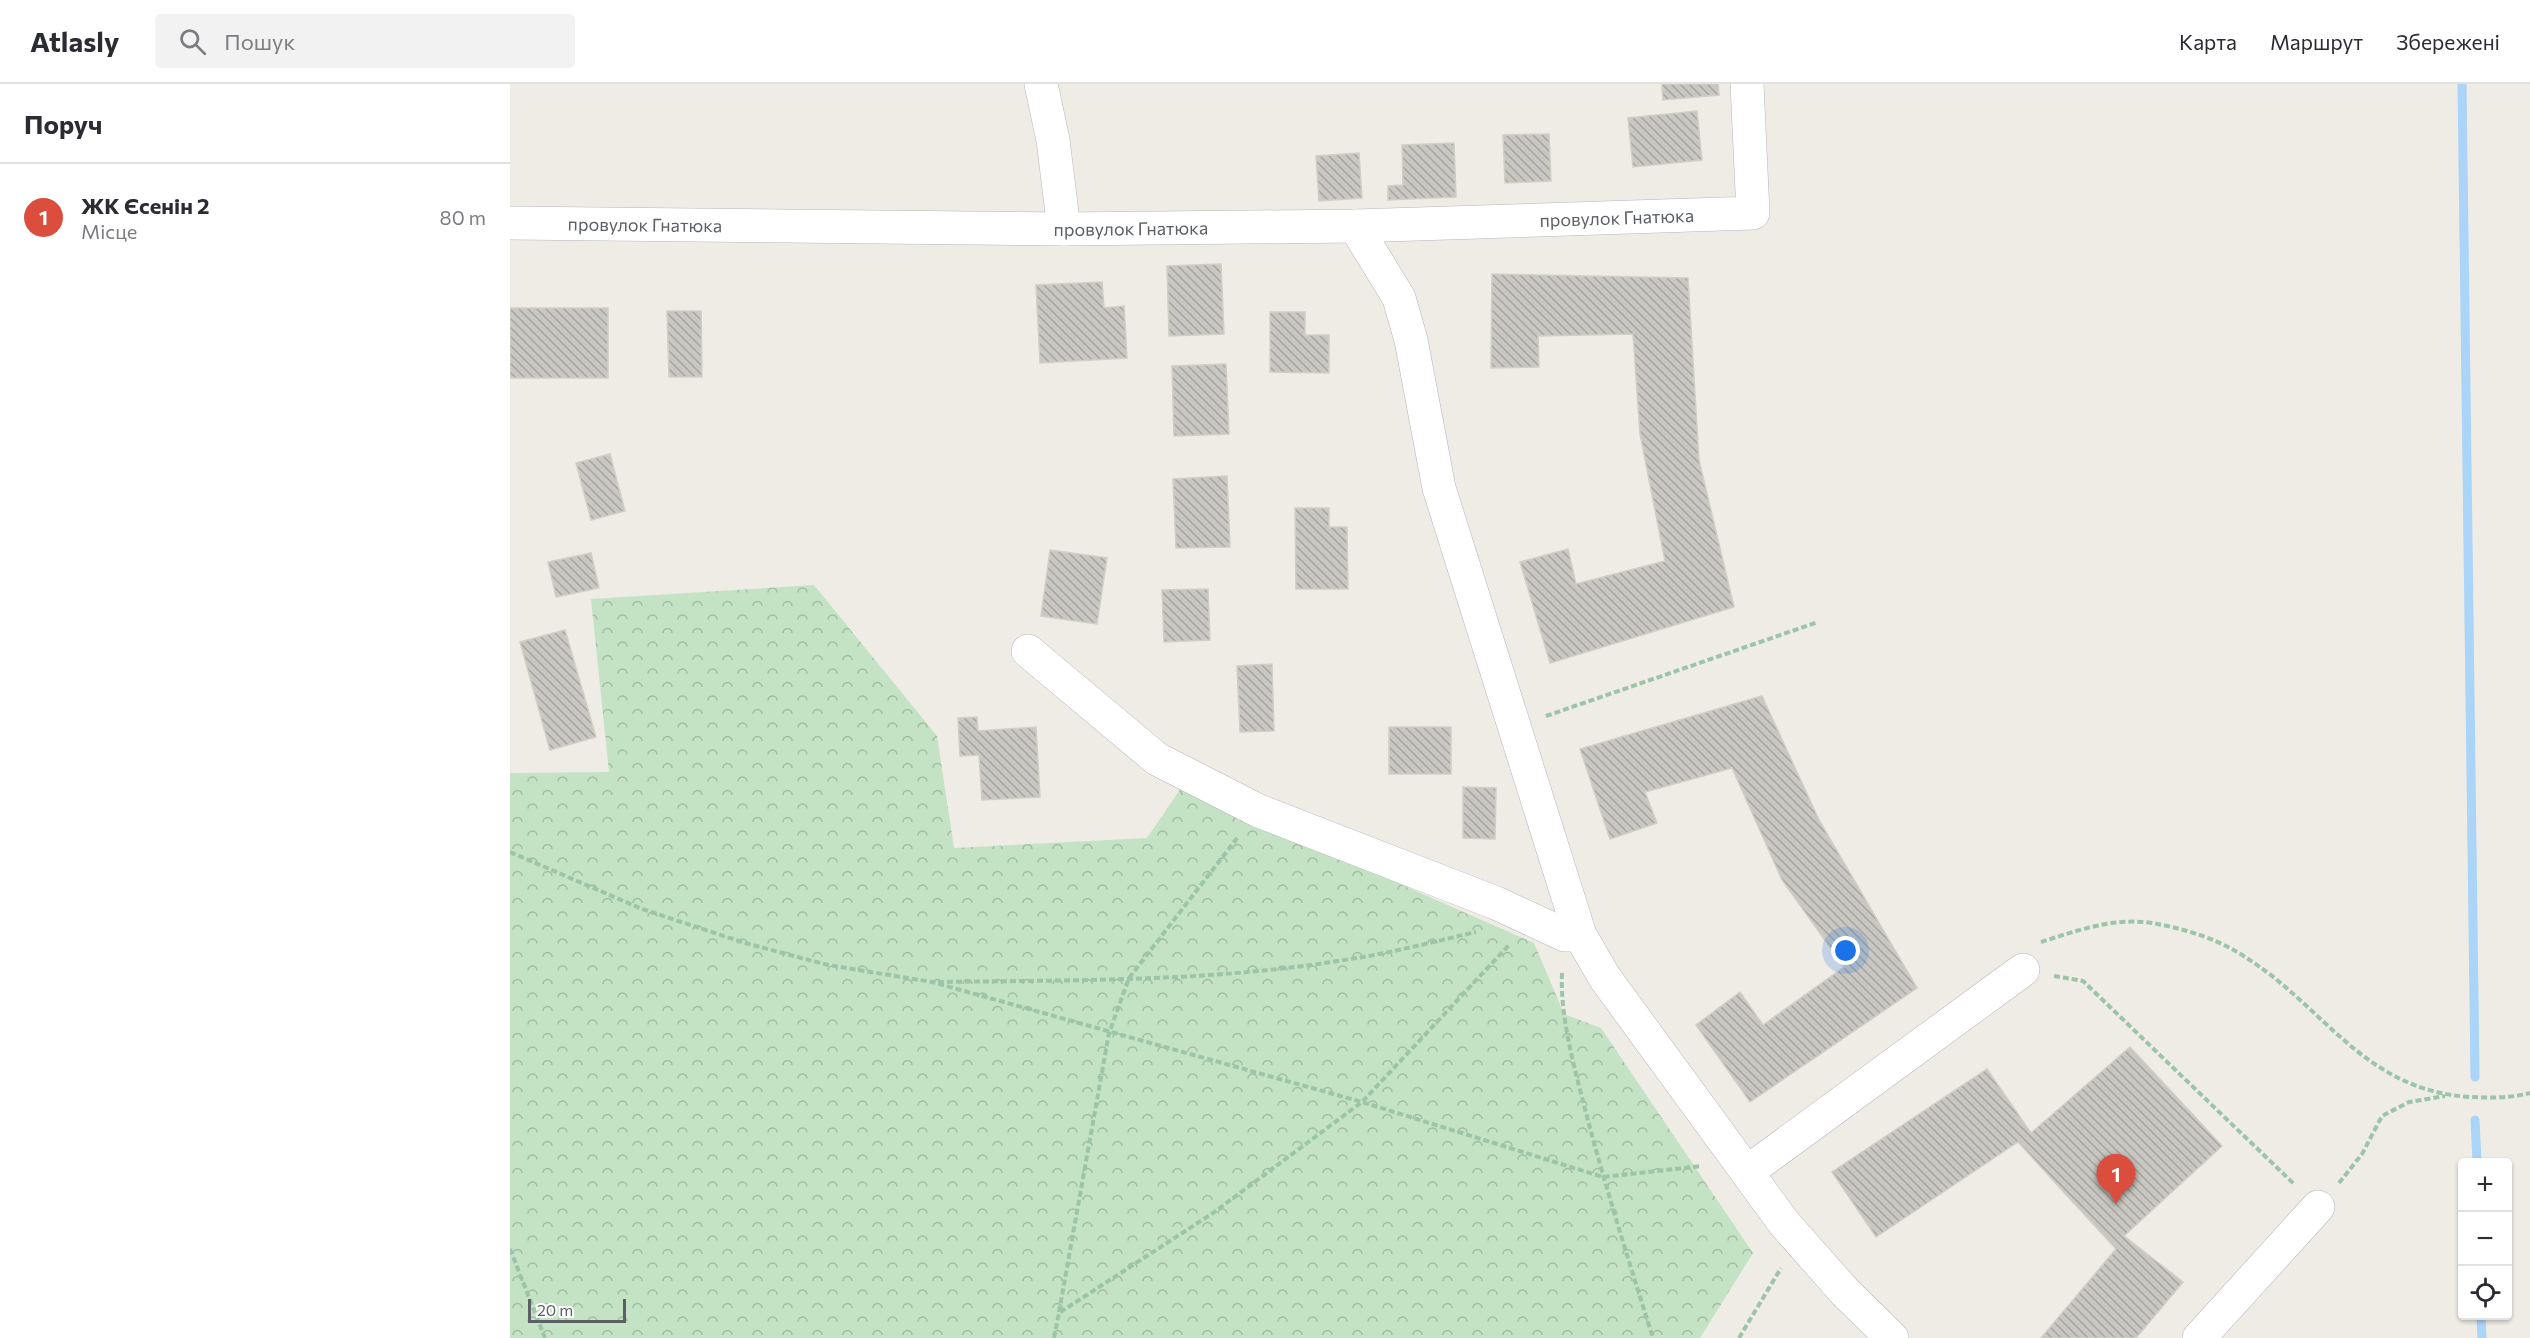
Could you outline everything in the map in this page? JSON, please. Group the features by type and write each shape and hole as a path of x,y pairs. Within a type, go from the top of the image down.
{"street":[{"path":"1041,84 1053,140 1064,229"},
{"name":"провулок Гнатюка","path":"510,223 1064,229 1355,226 1753,213 1747,84"},
{"path":"1355,226 1399,298 1411,340 1438,488 1514,727 1573,935 1798,1239 1845,1292 1892,1338"},
{"path":"1028,651 1156,759 1259,811 1573,935"},
{"path":"1743,1167 2029,957"},
{"path":"2199,1338 2318,1207"}],"path":[{"path":"1514,727 1818,622"},
{"path":"1054,1338 1109,1033 1129,978 1259,811"},
{"path":"510,852 642,909 745,943 828,965 932,982 1109,1033 1362,1101 1603,1177 1743,1167"},
{"path":"1059,1313 1213,1213 1362,1101 1533,920"},
{"path":"2029,957 2111,923 2150,923 2213,940 2238,952 2277,981 2383,1071 2423,1090 2445,1096"},
{"path":"932,982 1129,978 1273,969 1356,958 1477,932"},
{"path":"1573,935 1562,978 1576,1076 1603,1177 1653,1338"},
{"path":"2029,957 2083,981 2318,1207 2351,1169 2382,1116 2409,1101 2445,1096 2485,1098 2530,1093"},
{"path":"1739,1338 1798,1239"},
{"path":"510,1249 544,1338"}],"green space":[{"path":"814,585 937,736 954,848 1147,838 1181,788 1534,943 1564,1014 1601,1028 1753,1253 1700,1338 510,1338 510,773 609,772 591,599"}],"building":[{"path":"1662,84 1718,84 1719,95 1663,100"},
{"path":"1697,111 1702,160 1633,167 1628,118"},
{"path":"1549,134 1551,181 1505,183 1503,135"},
{"path":"1454,143 1456,197 1388,200 1388,186 1403,185 1402,145"},
{"path":"1359,153 1362,198 1319,201 1316,156"},
{"path":"1221,264 1224,334 1169,336 1167,266"},
{"path":"1492,274 1688,278 1699,460 1734,607 1550,663 1520,562 1568,549 1576,584 1665,561 1640,434 1633,334 1538,336 1539,367 1491,368"},
{"path":"1102,282 1104,308 1124,306 1127,358 1040,363 1036,285"},
{"path":"510,308 608,308 608,378 510,378"},
{"path":"667,311 701,311 702,377 669,377"},
{"path":"1270,312 1305,312 1305,335 1329,335 1329,373 1270,372"},
{"path":"1226,364 1229,434 1174,436 1172,366"},
{"path":"610,454 625,511 591,520 576,463"},
{"path":"1227,476 1230,547 1176,548 1173,479"},
{"path":"1295,508 1329,508 1329,527 1347,527 1348,589 1296,589"},
{"path":"1050,550 1107,558 1097,624 1041,616"},
{"path":"591,553 599,588 556,597 548,562"},
{"path":"1208,589 1210,640 1164,642 1162,590"},
{"path":"565,630 596,737 550,750 520,642"},
{"path":"1272,664 1274,731 1240,732 1237,666"},
{"path":"1762,696 1819,820 1917,988 1750,1102 1696,1025 1740,992 1763,1025 1844,967 1782,880 1732,768 1645,792 1657,823 1610,839 1580,749"},
{"path":"977,717 978,731 1036,727 1040,797 982,800 979,755 960,756 958,718"},
{"path":"1389,727 1451,727 1451,774 1389,774"},
{"path":"1463,787 1496,788 1495,839 1463,838"},
{"path":"2130,1047 2222,1146 2124,1236 2183,1282 2136,1338 2041,1338 2116,1249 2018,1142 1876,1237 1832,1172 1987,1069 2031,1133"}],"waterway":[{"path":"2462,84 2475,1077"},
{"path":"2475,1120 2477,1158"},
{"path":"2481,1320 2482,1338"}],"place":[{"name":"ЖК Єсенін 2","path":"2116,1204"}]}
